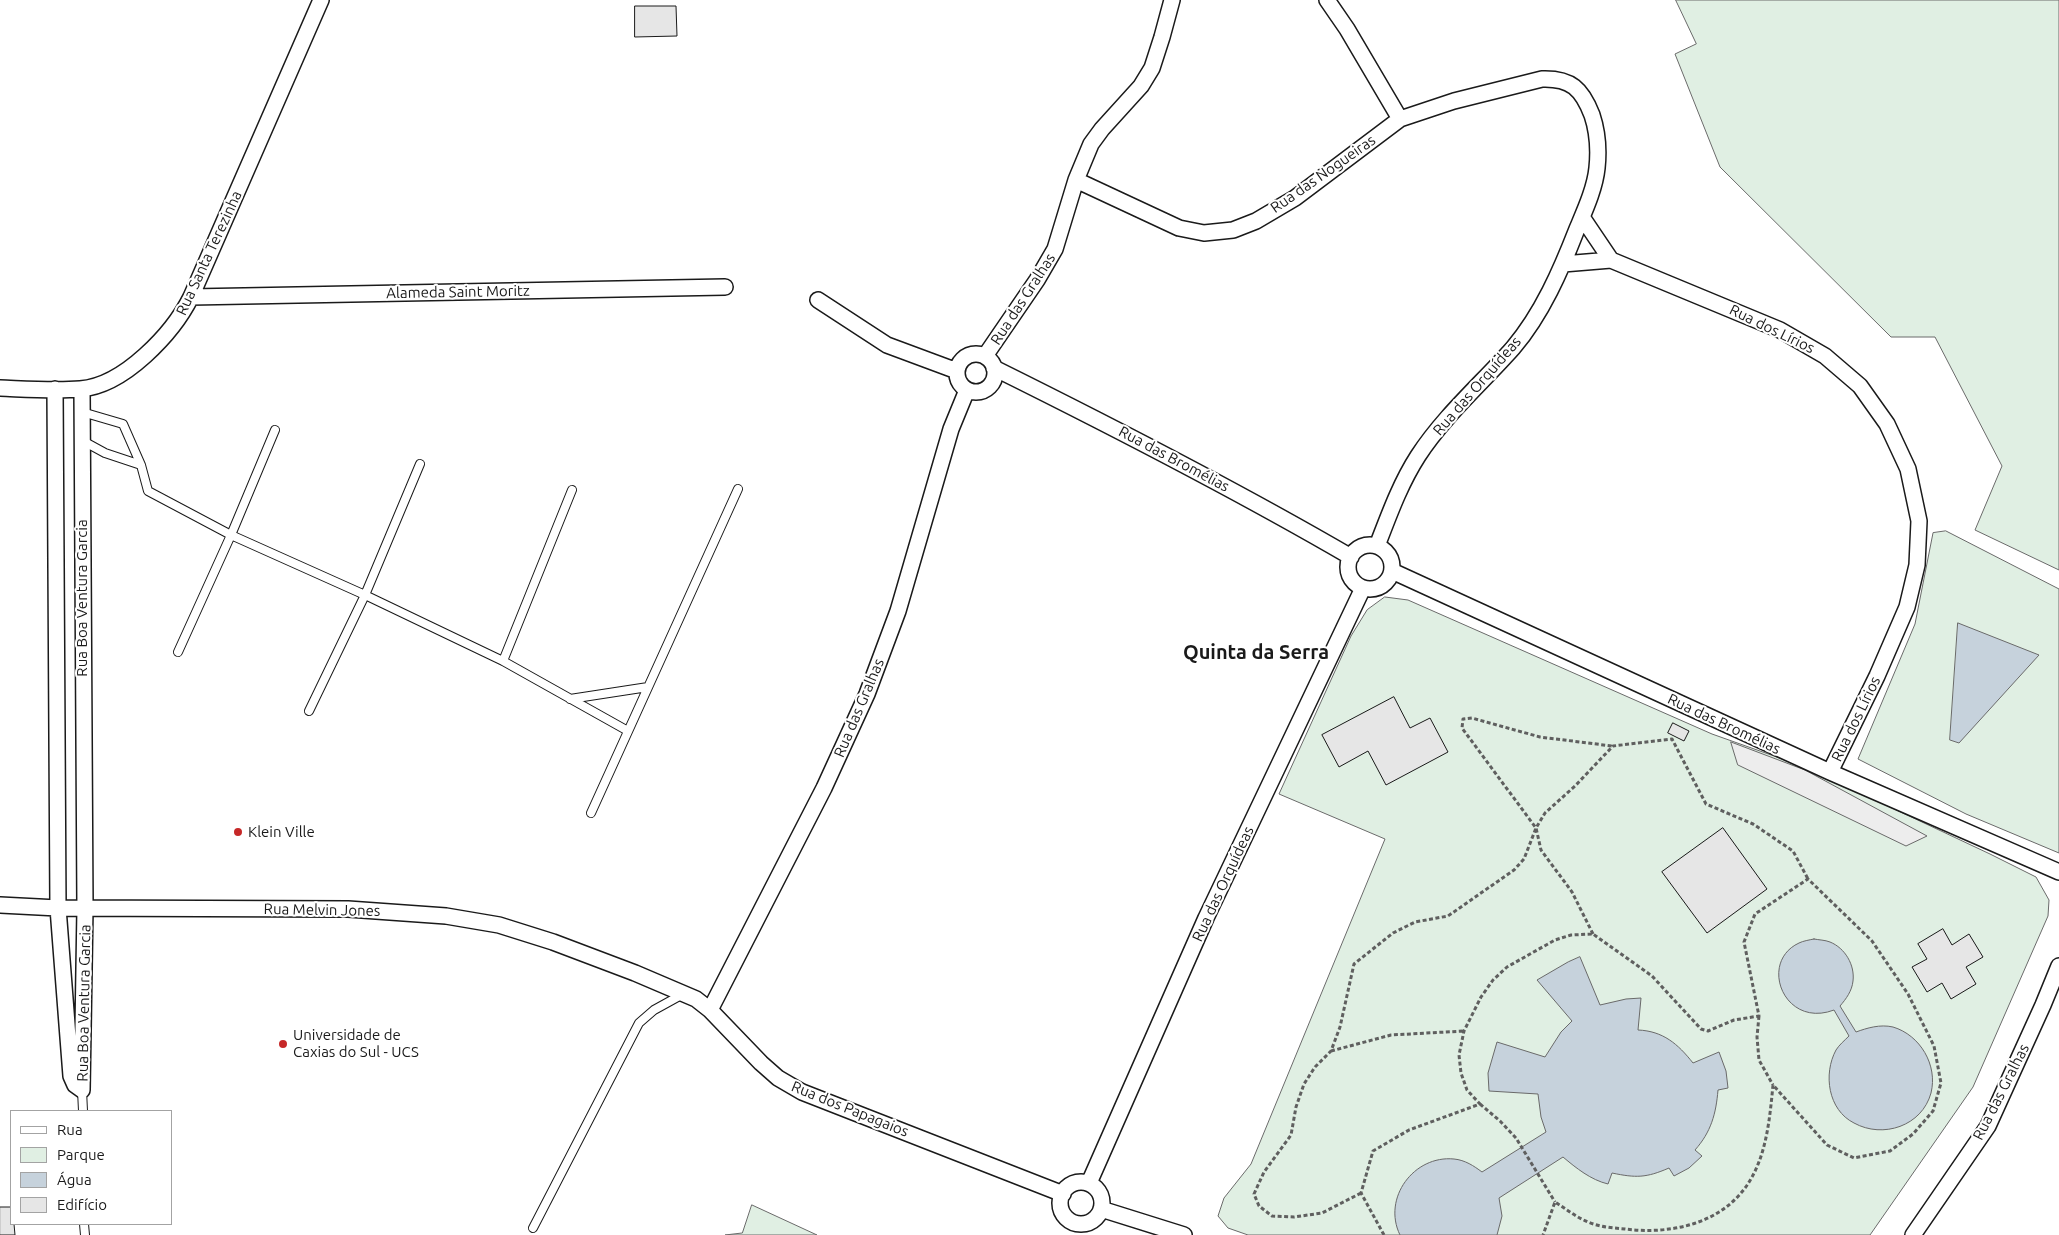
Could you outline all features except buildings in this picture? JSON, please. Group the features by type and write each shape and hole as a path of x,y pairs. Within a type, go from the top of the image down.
{"street":[{"name":"Rua Santa Terezinha","path":"0,388 82,389 119,374 146,354 172,329 191,296 321,0"},
{"name":"Rua das Gralhas","path":"989,362 1055,250 1076,180 1091,144 1141,86 1152,68 1172,0"},
{"path":"1327,0 1347,29 1400,119"},
{"name":"Rua das Orquídeas","path":"1377,546 1395,498 1417,457 1443,422 1514,347 1530,325 1563,264 1582,217 1597,170 1598,142 1586,102 1579,90 1567,82 1554,78 1534,80 1400,119"},
{"name":"Rua das Nogueiras","path":"1076,180 1179,228 1204,234 1233,230 1256,221 1295,198 1400,119"},
{"path":"1582,217 1611,260"},
{"name":"Rua dos Lírios","path":"1563,264 1611,260 1780,330 1825,356 1860,386 1887,424 1908,469 1919,522 1917,565 1907,607 1877,676 1830,772"},
{"name":"Alameda Saint Moritz","path":"191,296 725,286"},
{"path":"818,300 887,345 956,371"},
{"path":"970,355 989,362 993,382 988,388 981,392 967,390 961,385 956,371 963,358 970,355"},
{"name":"Rua das Bromélias","path":"989,362 1148,444 1351,557"},
{"name":"Rua Boa Ventura Garcia","path":"55,389 58,908 71,1076 75,1085 82,1090"},
{"name":"Rua Boa Ventura Garcia","path":"82,389 85,908 82,1090"},
{"name":"Rua das Gralhas","path":"710,1010 824,788 867,694 898,611 951,429 967,390"},
{"path":"55,447 81,444"},
{"path":"1362,546 1377,546 1389,556 1392,570 1385,584 1378,588 1363,588 1356,584 1349,572 1351,557 1362,546"},
{"name":"Rua das Bromélias","path":"1392,570 1830,772 2059,872"},
{"name":"Rua das Orquídeas","path":"1089,1183 1206,918 1363,588"},
{"name":"Rua Melvin Jones","path":"0,905 58,908 348,909 446,916 499,925 553,942 635,973"},
{"name":"Rua das Gralhas","path":"1913,1235 1988,1126 2059,966"},
{"name":"Rua dos Papagaios","path":"635,973 696,999 710,1010 762,1064 778,1078 802,1092 1063,1194"},
{"path":"1089,1183 1100,1193 1102,1201 1098,1215 1092,1220 1078,1223 1071,1221 1061,1208 1063,1194 1067,1188 1074,1184 1089,1183"},
{"path":"1101,1208 1184,1235"}],"lane":[{"path":"82,412 123,424 141,465 148,491 231,535 365,595 503,661 628,731"},
{"path":"178,652 231,535 275,430"},
{"path":"81,444 141,465"},
{"path":"309,711 365,595 420,464"},
{"path":"591,814 738,489"},
{"path":"503,661 572,490"},
{"path":"570,698 648,687"},
{"path":"533,1228 639,1023 654,1010 683,994"},
{"path":"82,1090 83,1110"}],"path":[{"path":"1759,1016 1734,1020 1708,1031 1701,1029 1652,976 1593,934 1572,892 1541,850 1536,828 1473,746 1462,728 1463,719 1472,718 1540,737 1613,746 1672,740 1706,804 1754,824 1793,851 1808,879 1872,941 1908,994 1934,1046 1941,1084 1933,1111 1914,1134 1890,1151 1854,1158 1827,1146 1773,1085 1759,1060 1757,1037 1759,1016 1744,942 1755,914 1808,879"},
{"path":"1361,1193 1322,1213 1294,1217 1272,1216 1259,1206 1254,1194 1264,1172 1291,1135 1296,1107 1304,1084 1315,1067 1331,1051 1340,1027 1354,964 1393,933 1415,922 1448,916 1514,870 1524,859 1536,828 1545,814 1613,746"},
{"path":"1593,934 1571,935 1554,940 1507,966 1481,996 1464,1030 1459,1055 1461,1073 1467,1090 1516,1138 1555,1202 1588,1222 1602,1226 1644,1231 1684,1227 1708,1220 1737,1196 1751,1179 1762,1155 1773,1085"},
{"path":"1331,1051 1391,1035 1464,1030"},
{"path":"1384,1235 1361,1193 1373,1151 1409,1130 1480,1104"},
{"path":"1543,1235 1555,1202"}],"green space":[{"path":"1676,0 2059,0 2059,570 1975,530 2002,466 1935,337 1891,337 1720,167 1675,54 1696,44"},
{"path":"1946,531 2059,589 2059,853 1966,814 1858,759 1915,624 1933,533"},
{"path":"1385,597 1408,600 1712,734 1805,767 2036,877 2049,900 2048,916 1973,1087 1870,1235 1248,1235 1228,1228 1218,1216 1224,1198 1251,1164 1385,839 1279,794 1351,636 1367,610"},
{"path":"752,1205 817,1235 725,1235 742,1233"}],"shaded area":[{"path":"1731,742 1805,770 1927,836 1906,846 1738,765"}],"water":[{"path":"1958,623 2039,655 1959,743 1950,740"},
{"path":"1814,939 1828,941 1840,948 1851,963 1852,985 1840,1006 1856,1032 1878,1026 1893,1027 1911,1037 1925,1052 1932,1072 1931,1093 1919,1114 1900,1126 1877,1130 1865,1128 1845,1117 1838,1109 1830,1091 1830,1070 1836,1050 1849,1036 1834,1010 1816,1013 1802,1010 1790,1002 1782,991 1779,978 1780,964 1787,952 1799,943"},
{"path":"1580,957 1600,1005 1626,999 1641,998 1638,1030 1655,1033 1676,1044 1693,1063 1719,1052 1726,1071 1728,1088 1718,1090 1712,1122 1695,1150 1702,1156 1689,1168 1674,1176 1669,1168 1654,1174 1641,1176 1612,1173 1608,1184 1590,1177 1563,1157 1499,1198 1502,1216 1497,1235 1400,1235 1395,1207 1399,1194 1405,1182 1426,1164 1439,1160 1454,1159 1466,1162 1482,1172 1546,1132 1541,1117 1538,1094 1489,1091 1488,1073 1497,1042 1545,1057 1561,1032 1572,1021 1537,980"}],"place":[{"name":"Klein Ville","path":"238,832"},
{"name":"Universidade de Caxias do Sul - UCS","path":"283,1044"}],"district":[{"name":"Quinta da Serra","path":"1256,652"}]}
